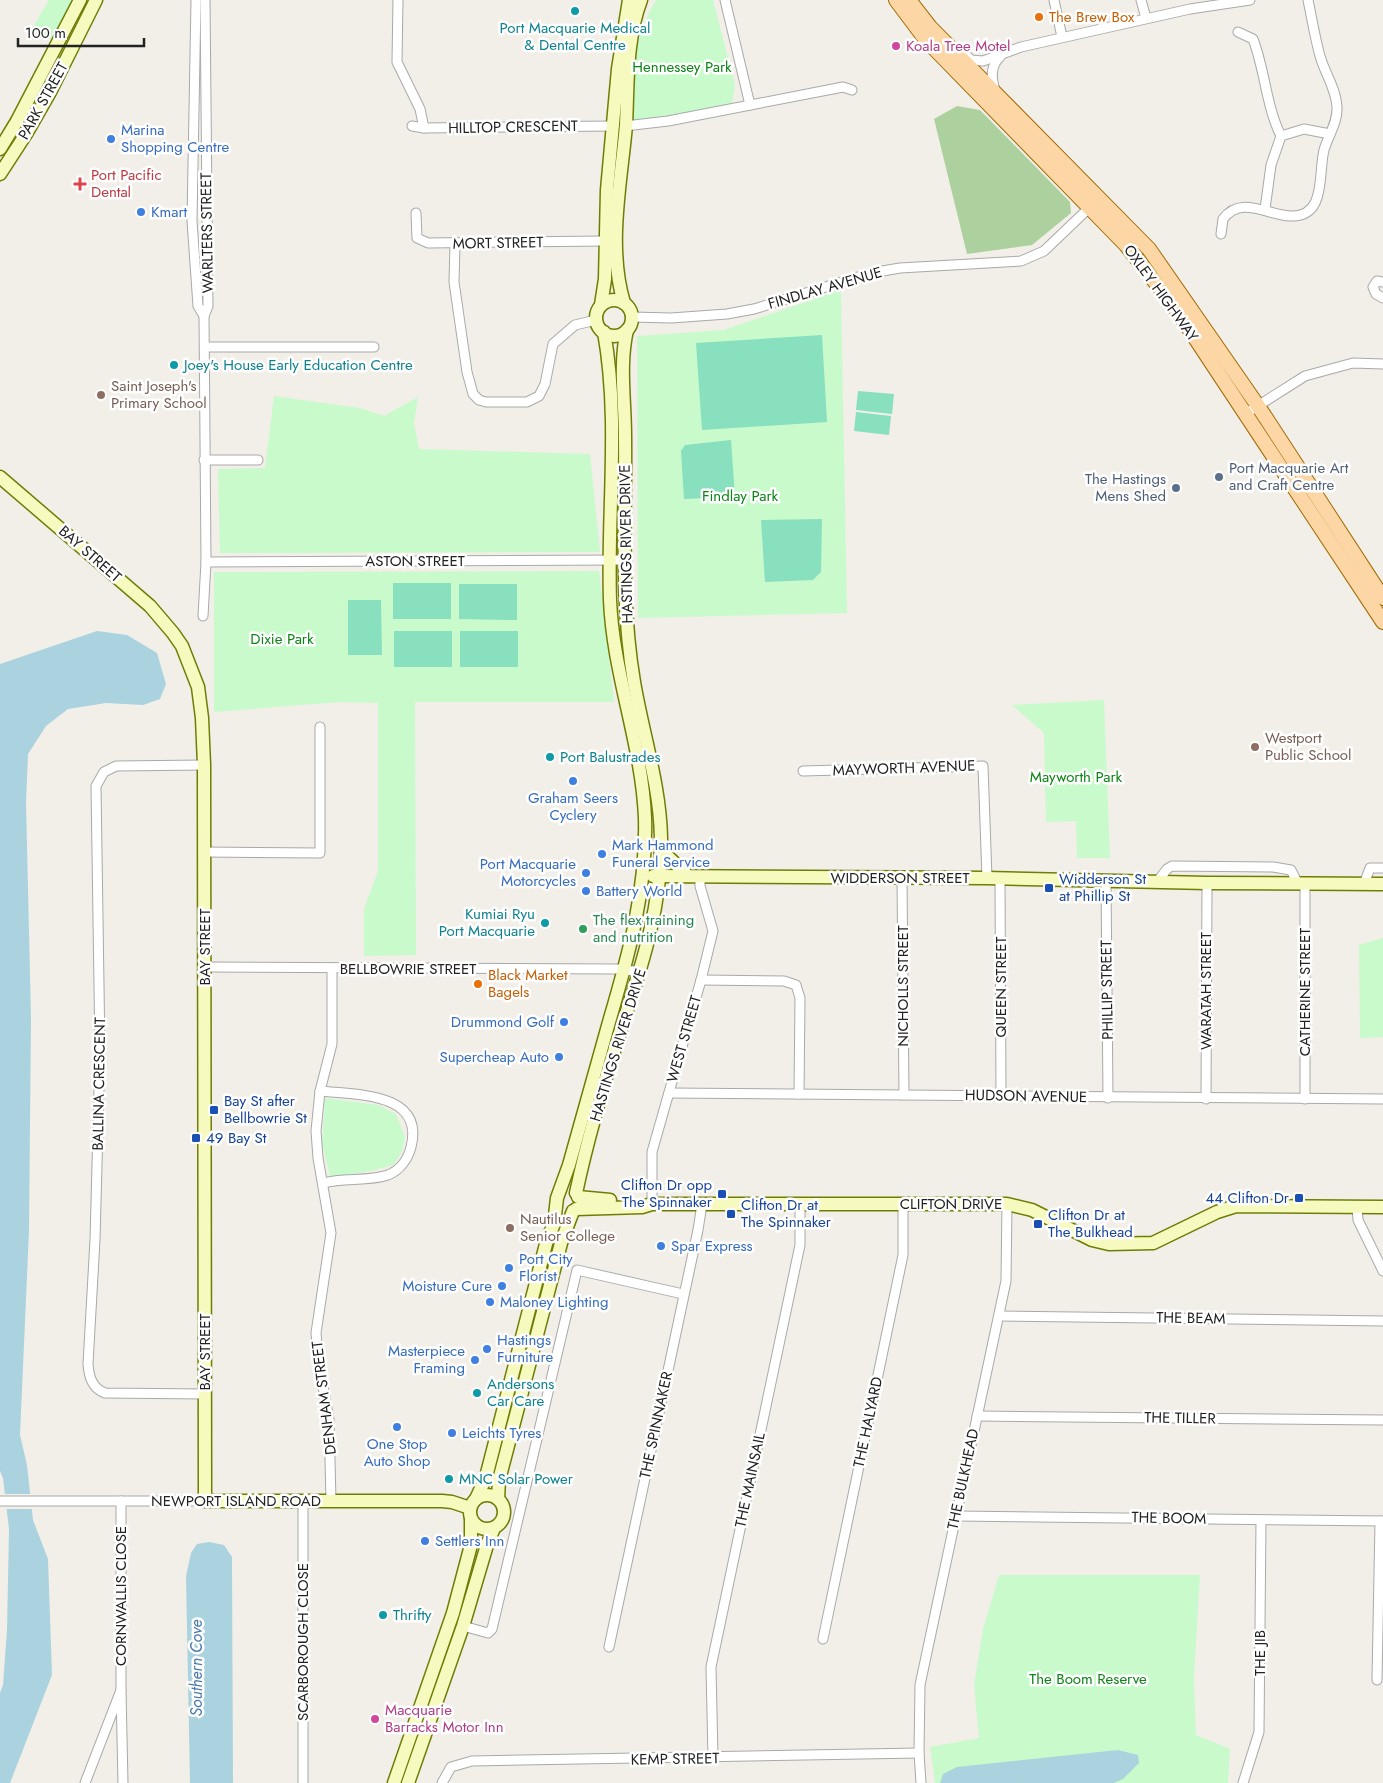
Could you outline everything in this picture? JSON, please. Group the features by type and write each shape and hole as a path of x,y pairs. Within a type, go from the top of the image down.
{"main road":[{"name":"PARK STREET","path":"0,149 17,121 80,0"},
{"name":"PARK STREET","path":"0,174 50,92 96,0"},
{"path":"629,0 618,69 620,126 616,231 618,281 624,303 632,317 627,330 617,336 604,332 596,320 601,306 605,279 607,190 620,126 633,33 641,0"},
{"name":"OXLEY HIGHWAY","path":"896,0 926,40 1095,202 1135,232 1166,271 1258,406 1383,598"},
{"name":"OXLEY HIGHWAY","path":"909,0 921,17 997,95 1095,202 1150,274 1383,622"},
{"path":"601,306 615,300 624,303"},
{"name":"HASTINGS RIVER DRIVE","path":"498,1499 499,1480 558,1252 576,1203 623,1025 641,972 652,930 660,876 660,812 656,783 634,684 629,646 624,560 626,511 622,360 627,330"},
{"name":"HASTINGS RIVER DRIVE","path":"403,1782 450,1625 471,1545 472,1509 486,1477 558,1200 634,931 644,876 644,816 641,782 618,668 610,602 611,411 604,332"},
{"name":"BAY STREET","path":"0,477 150,606 182,646 198,687 204,765 205,852 205,1502"},
{"path":"661,850 694,876"},
{"name":"WIDDERSON STREET","path":"644,876 987,878 1207,883 1383,884"},
{"path":"568,1190 576,1203 563,1212 558,1200 568,1190"},
{"name":"CLIFTON DRIVE","path":"576,1203 605,1200 643,1200 652,1204 1007,1204 1032,1210 1092,1240 1109,1244 1153,1243 1216,1212 1236,1206 1383,1207"},
{"path":"487,1495 498,1499 504,1509 504,1515 499,1525 494,1528 489,1530 478,1528 472,1509 487,1495"},
{"name":"NEWPORT ISLAND ROAD","path":"205,1502 442,1501 452,1502 472,1509"},
{"name":"HASTINGS RIVER DRIVE","path":"403,1782 463,1626 494,1528"}],"street":[{"name":"WARLTERS STREET","path":"196,0 192,221 198,306 204,316"},
{"name":"WARLTERS STREET","path":"203,616 206,562 204,316 208,306 205,0"},
{"path":"398,0 397,62 420,109 424,128"},
{"path":"725,0 750,104"},
{"path":"1054,0 1062,37"},
{"path":"1141,0 1146,18"},
{"path":"941,38 948,38 971,60 976,61 992,59 1021,47 1146,18 1218,3 1250,0"},
{"path":"1221,234 1222,219 1227,213 1240,208 1265,209 1281,215 1297,216 1313,206 1320,191 1324,150 1337,117 1336,100 1320,56 1308,0"},
{"path":"1238,32 1253,39 1260,57 1274,122 1281,136 1271,165 1265,209"},
{"path":"997,95 992,78 992,69 996,61 1004,53"},
{"name":"HILLTOP CRESCENT","path":"412,126 424,128 620,126 668,121 844,87 852,90"},
{"path":"1281,136 1304,129 1330,134"},
{"name":"FINDLAY AVENUE","path":"632,317 708,316 736,312 871,273 900,268 1021,261 1044,251 1095,202"},
{"name":"MORT STREET","path":"416,213 417,238 428,243 605,241"},
{"path":"455,244 454,282 467,372 473,394 479,400 486,402 527,402 539,396 545,384 554,344 575,326 596,320"},
{"path":"1383,282 1377,281 1373,287 1376,294 1383,298"},
{"path":"205,346 374,347"},
{"path":"1245,414 1305,376 1353,363 1383,364"},
{"path":"204,460 258,460"},
{"name":"ASTON STREET","path":"206,562 624,560"},
{"path":"205,852 320,853 320,727"},
{"name":"BALLINA CRESCENT","path":"204,765 116,766 104,772 96,786 100,1052 95,1240 88,1364 92,1382 100,1391 105,1393 205,1394"},
{"name":"MAYWORTH AVENUE","path":"803,771 983,766 987,878"},
{"path":"1157,882 1166,869 1172,866 1273,866 1290,870 1301,884"},
{"path":"1364,884 1370,868 1383,868"},
{"name":"WEST STREET","path":"652,1204 652,1152 701,980 713,930 700,886 694,876"},
{"name":"NICHOLLS STREET","path":"902,878 904,1095"},
{"name":"QUEEN STREET","path":"1000,879 1001,1095"},
{"name":"PHILLIP STREET","path":"1106,881 1108,1098"},
{"name":"WARATAH STREET","path":"1206,1099 1207,883"},
{"name":"CATHERINE STREET","path":"1301,884 1305,1099"},
{"name":"BELLBOWRIE STREET","path":"205,968 624,969 641,972"},
{"name":"DENHAM STREET","path":"332,969 332,1044 320,1090 316,1130 318,1158 331,1234 316,1333 319,1365 329,1419 332,1501"},
{"path":"701,980 784,981 796,985 800,998 799,1094"},
{"path":"320,1090 388,1099 403,1109 414,1136 410,1152 403,1166 389,1175 376,1178 337,1179 323,1183"},
{"name":"HUDSON AVENUE","path":"669,1093 1383,1099"},
{"name":"THE SPINNAKER","path":"609,1647 702,1204"},
{"name":"THE MAINSAIL","path":"713,1758 711,1667 800,1245 800,1204"},
{"name":"THE HALYARD","path":"823,1639 903,1255 903,1204"},
{"name":"THE BULKHEAD","path":"921,1783 919,1753 920,1685 1006,1281 1007,1204"},
{"path":"1357,1207 1358,1220 1383,1271"},
{"path":"463,1626 488,1633 492,1630 577,1270 684,1294"},
{"name":"THE BEAM","path":"999,1316 1383,1320"},
{"name":"THE TILLER","path":"977,1416 1383,1420"},
{"name":"NEWPORT ISLAND ROAD","path":"1,1501 205,1502"},
{"name":"CORNWALLIS CLOSE","path":"121,1501 123,1783"},
{"name":"SCARBOROUGH CLOSE","path":"302,1501 303,1783"},
{"name":"THE BOOM","path":"955,1516 1382,1521"},
{"name":"THE JIB","path":"1243,1783 1259,1732 1261,1520"},
{"path":"1377,1680 1382,1521"},
{"name":"CORNWALLIS CLOSE","path":"84,1783 121,1690"},
{"name":"KEMP STREET","path":"442,1783 451,1767 472,1761 919,1753"}],"green space":[{"path":"49,0 75,0 52,40 32,29"},
{"name":"Hennessey Park","path":"656,0 713,0 735,85 732,104 644,122 624,120 627,91 638,41"},
{"path":"957,106 980,110 1070,202 1071,213 1032,245 967,254 934,119"},
{"name":"Findlay Park","path":"841,290 847,613 638,618 637,336 724,330"},
{"path":"822,335 827,422 702,430 696,343"},
{"path":"858,391 894,394 892,414 856,410"},
{"path":"274,396 360,408 384,416 418,397 414,423 419,449 590,454 600,552 220,553 218,469 265,468"},
{"path":"856,412 891,416 889,435 854,431"},
{"path":"731,440 735,497 684,499 681,451 685,445"},
{"path":"822,519 821,572 813,580 765,582 761,520"},
{"name":"Dixie Park","path":"599,571 614,702 415,702 416,955 364,956 364,909 378,871 378,703 340,702 214,712 214,572"},
{"path":"393,583 451,583 451,619 393,619"},
{"path":"459,584 517,584 517,620 459,619"},
{"path":"348,600 381,600 382,655 348,655"},
{"path":"394,631 452,631 452,667 394,667"},
{"path":"460,631 518,631 518,667 460,667"},
{"name":"Mayworth Park","path":"1104,700 1110,858 1077,858 1076,821 1046,822 1044,733 1012,705"},
{"path":"1383,938 1383,1037 1360,1038 1359,945"},
{"path":"325,1098 378,1105 396,1114 405,1137 402,1152 393,1165 366,1172 330,1177 322,1143"},
{"name":"The Boom Reserve","path":"999,1575 1200,1575 1194,1676 1196,1735 1230,1749 1228,1783 935,1783 930,1747 979,1738 974,1685 983,1629"}],"water":[{"path":"97,631 127,635 157,653 166,684 160,699 143,705 106,703 68,709 46,726 28,754 26,802 31,1018 29,1231 20,1435 27,1465 33,1520 48,1559 52,1675 10,1783 0,1783 0,1693 3,1685 7,1630 9,1529 3,1478 0,1471 0,664"},
{"name":"Southern Cove","path":"209,1542 224,1545 232,1557 233,1783 190,1783 186,1576 191,1553 197,1544"},
{"path":"1118,1750 1138,1755 1139,1763 1123,1779 1114,1783 940,1783 943,1774 957,1767"}],"pier":[{"path":"2,1494 33,1494 34,1509 4,1509"}],"place":[{"name":"Port Macquarie Medical & Dental Centre","path":"575,11"},
{"name":"The Brew Box","path":"1039,17"},
{"name":"Koala Tree Motel","path":"896,46"},
{"name":"Marina Shopping Centre","path":"111,139"},
{"name":"Port Pacific Dental","path":"80,184"},
{"name":"Kmart","path":"141,212"},
{"name":"Joey's House Early Education Centre","path":"174,365"},
{"name":"Saint Joseph's Primary School","path":"101,395"},
{"name":"Port Macquarie Art and Craft Centre","path":"1219,477"},
{"name":"The Hastings Mens Shed","path":"1176,488"},
{"name":"Westport Public School","path":"1255,747"},
{"name":"Port Balustrades","path":"550,757"},
{"name":"Graham Seers Cyclery","path":"573,781"},
{"name":"Mark Hammond Funeral Service","path":"602,854"},
{"name":"Port Macquarie Motorcycles","path":"586,873"},
{"name":"Widderson St at Phillip St","path":"1049,888"},
{"name":"Battery World","path":"586,891"},
{"name":"Kumiai Ryu Port Macquarie","path":"545,923"},
{"name":"The flex training and nutrition","path":"583,929"},
{"name":"Black Market Bagels","path":"478,984"},
{"name":"Drummond Golf","path":"564,1022"},
{"name":"Supercheap Auto","path":"559,1057"},
{"name":"Bay St after Bellbowrie St","path":"214,1110"},
{"name":"49 Bay St","path":"196,1138"},
{"name":"Clifton Dr opp The Spinnaker","path":"722,1194"},
{"name":"44 Clifton Dr","path":"1299,1198"},
{"name":"Clifton Dr at The Spinnaker","path":"731,1214"},
{"name":"Clifton Dr at The Bulkhead","path":"1038,1224"},
{"name":"Nautilus Senior College","path":"510,1228"},
{"name":"Spar Express","path":"661,1246"},
{"name":"Port City Florist","path":"509,1268"},
{"name":"Moisture Cure","path":"502,1286"},
{"name":"Maloney Lighting","path":"490,1302"},
{"name":"Hastings Furniture","path":"487,1349"},
{"name":"Masterpiece Framing","path":"475,1360"},
{"name":"Andersons Car Care","path":"477,1393"},
{"name":"One Stop Auto Shop","path":"397,1427"},
{"name":"Leichts Tyres","path":"452,1433"},
{"name":"MNC Solar Power","path":"449,1479"},
{"name":"Settlers Inn","path":"425,1541"},
{"name":"Thrifty","path":"383,1615"},
{"name":"Macquarie Barracks Motor Inn","path":"375,1719"}]}
